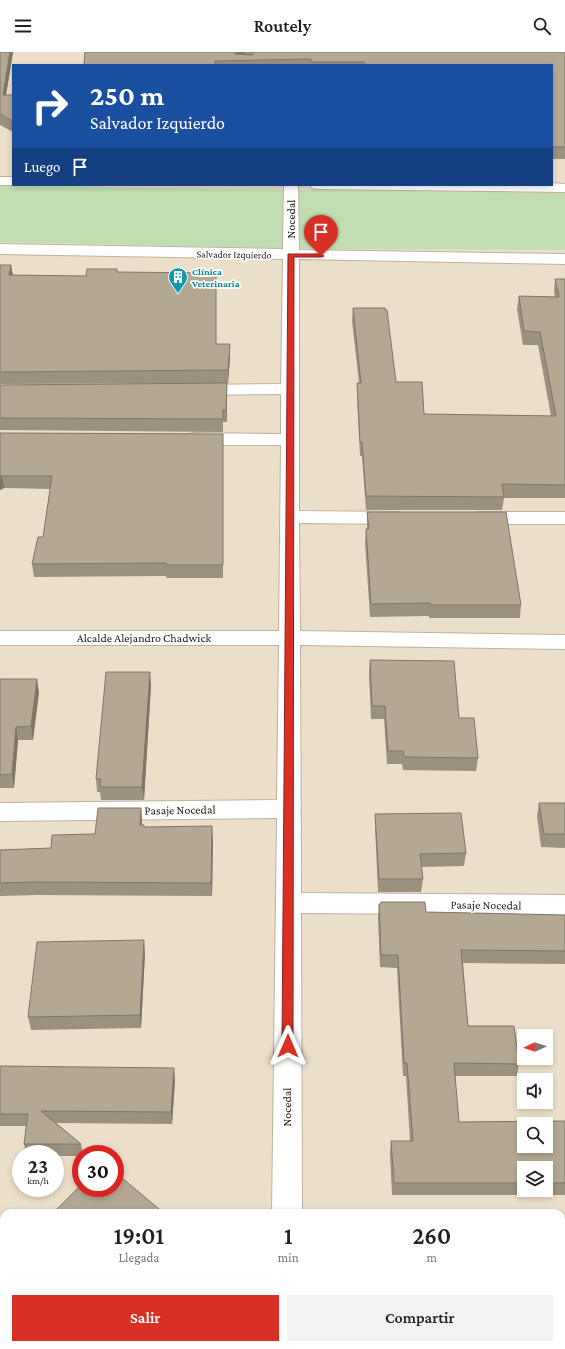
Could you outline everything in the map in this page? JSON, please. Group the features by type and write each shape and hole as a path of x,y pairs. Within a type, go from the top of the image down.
{"street":[{"path":"0,181 12,181"},
{"name":"Nocedal","path":"287,1209 291,186"},
{"path":"400,186 565,188"},
{"name":"Salvador Izquierdo","path":"0,249 565,259"},
{"path":"183,390 290,389"},
{"path":"173,439 290,440"},
{"path":"289,517 414,518"},
{"path":"462,518 565,518"},
{"name":"Alcalde Alejandro Chadwick","path":"0,638 289,638"},
{"path":"289,638 565,642"},
{"name":"Pasaje Nocedal","path":"0,812 288,809"},
{"name":"Pasaje Nocedal","path":"288,903 565,906"}],"green space":[{"path":"0,186 565,193 565,250 330,249 0,242"}],"building":[{"path":"0,52 10,52 3,95 12,95 12,120 0,114"},
{"path":"85,52 236,52 235,54 252,55 253,52 565,52 565,147 553,147 553,64 364,64 364,62 311,62 311,59 215,61 215,64 84,64"},
{"path":"0,265 11,265 9,275 86,276 87,269 117,269 117,272 216,273 216,344 230,344 228,370 0,372"},
{"path":"555,279 565,279 565,485 502,484 504,497 366,496 362,442 360,442 357,383 361,383 353,308 385,308 385,310 387,310 396,382 422,382 424,414 556,416 540,332 524,331 519,296 559,297"},
{"path":"227,383 226,410 223,410 223,419 0,418 0,385"},
{"path":"0,433 223,434 223,565 166,565 166,563 32,564 38,537 43,537 52,476 0,476"},
{"path":"367,512 506,512 521,605 430,605 430,603 371,604 366,529 369,529"},
{"path":"370,660 454,661 459,718 474,718 478,758 404,757 403,751 388,751 385,706 372,706"},
{"path":"106,672 150,672 142,787 100,787 101,779 96,779"},
{"path":"0,679 37,679 31,726 16,727 12,774 0,775"},
{"path":"539,803 565,803 565,834 544,834"},
{"path":"98,808 141,808 140,825 144,825 144,827 212,826 211,883 0,883 0,850 51,848 52,835 95,834"},
{"path":"461,813 466,853 420,854 423,879 379,879 375,814"},
{"path":"381,902 425,902 426,912 565,915 565,951 461,950 468,1026 514,1026 517,1064 454,1063 459,1122 517,1121 517,1153 553,1153 553,1121 565,1121 565,1183 553,1183 553,1161 517,1161 517,1183 394,1183 391,1141 413,1141 407,1063 404,1063 398,955 381,955 379,904 381,904"},
{"path":"144,940 140,1015 28,1017 37,942"},
{"path":"0,1066 174,1068 171,1112 41,1111 81,1144 24,1144 28,1114 0,1114"},
{"path":"124,1180 159,1209 57,1209 72,1194 72,1197 124,1197"}],"place":[{"name":"Clínica Veterinaria","path":"178,294"}],"route":[{"path":"288,1046 290,255 321,256"}]}
